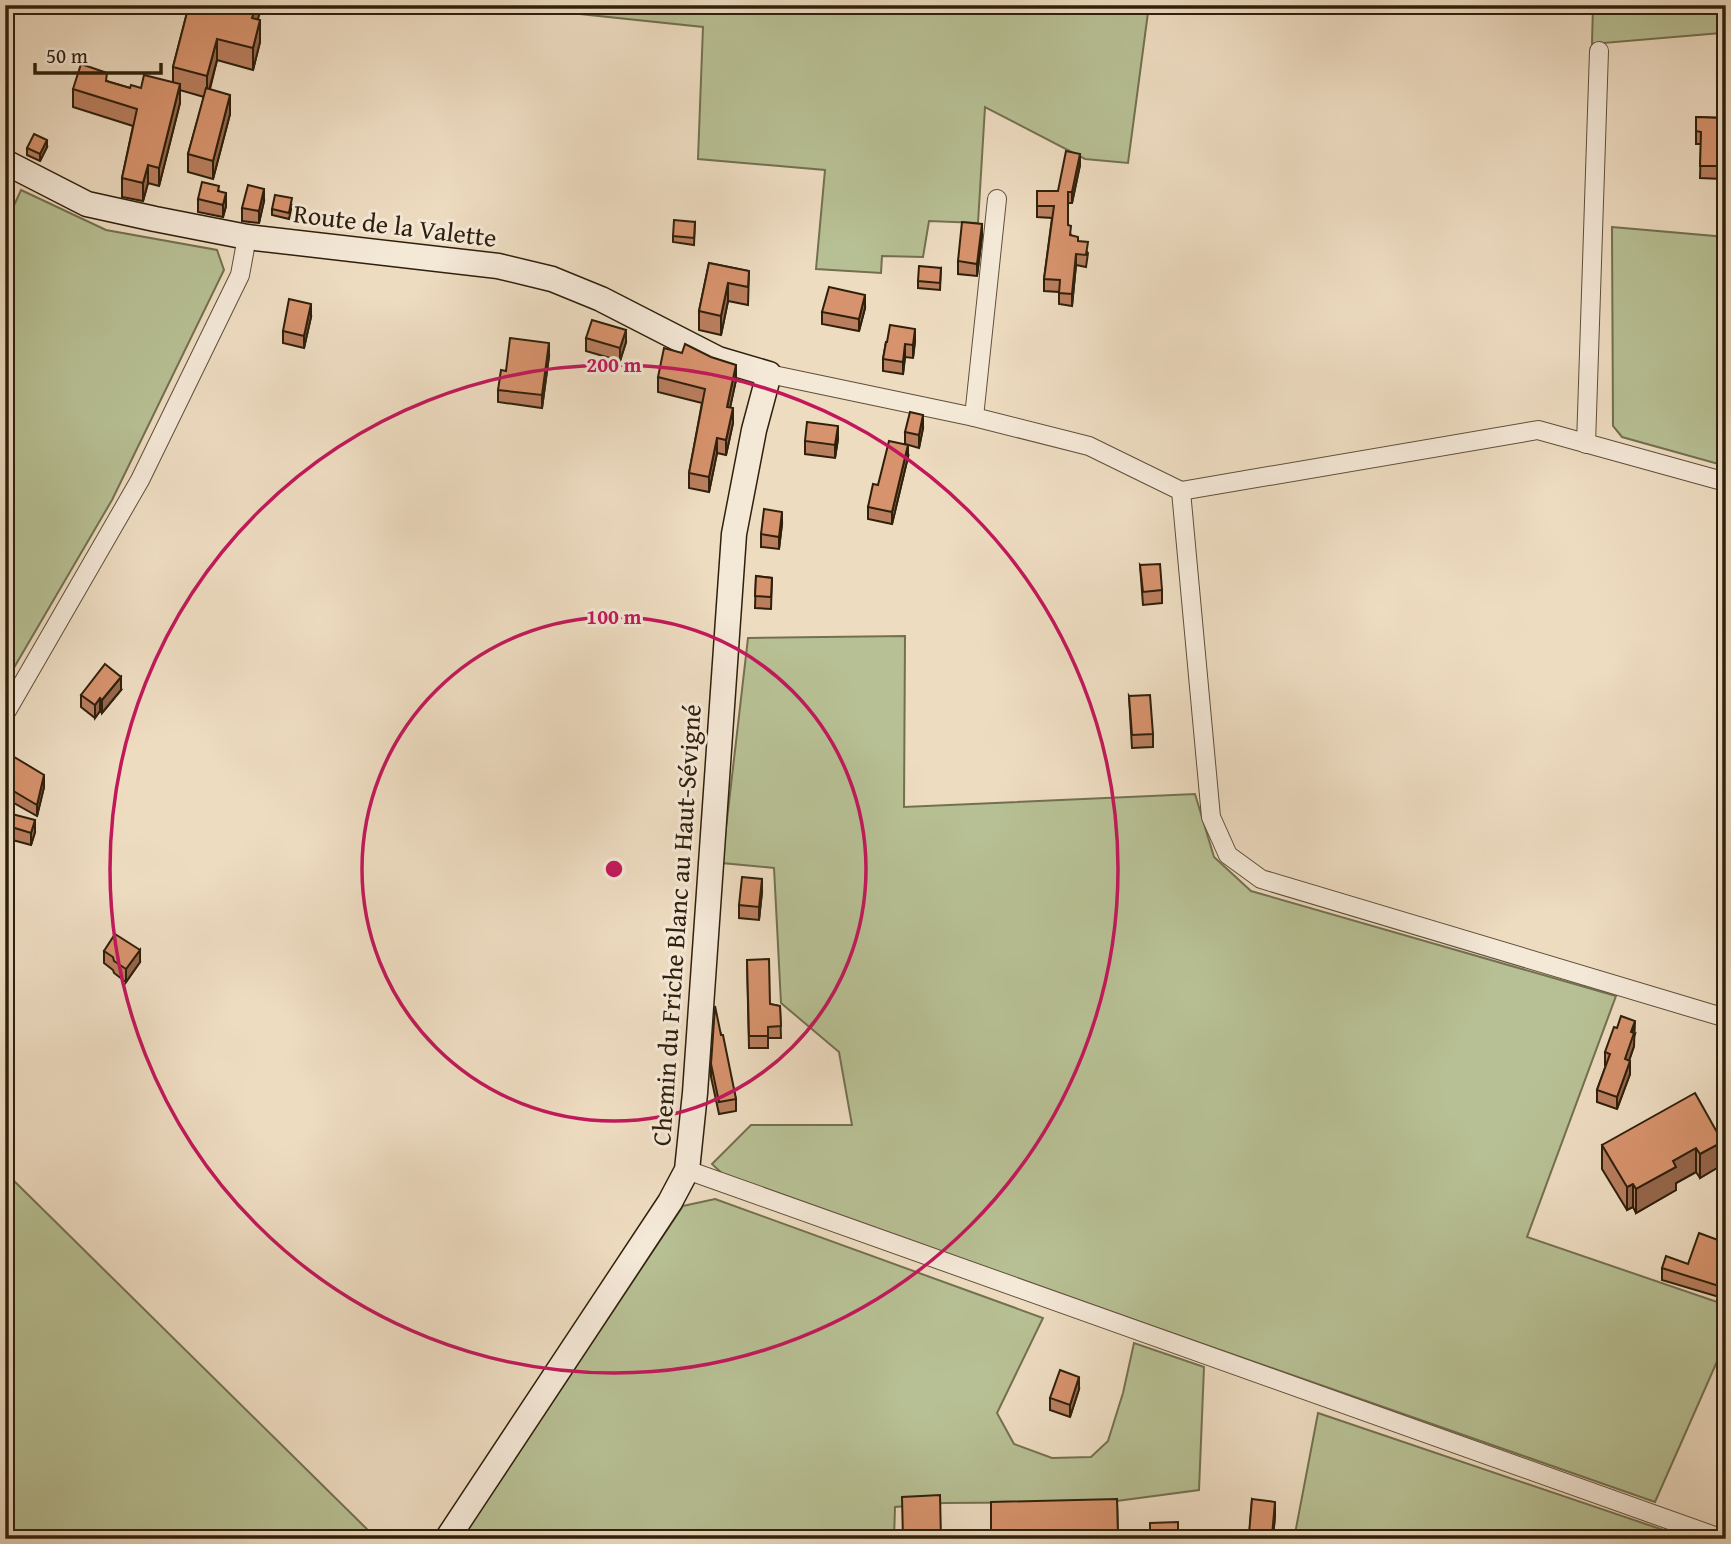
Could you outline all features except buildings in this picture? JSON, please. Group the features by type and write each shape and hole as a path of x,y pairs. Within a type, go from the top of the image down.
{"street":[{"path":"1586,444 1600,51"},
{"name":"Route de la Valette","path":"5,162 87,204 247,237 498,266 552,279 601,299 718,359 769,374"},
{"path":"974,417 997,199"},
{"path":"5,714 140,480 240,275 247,237"},
{"path":"769,374 974,417 1089,446 1181,491 1538,430 1726,482"},
{"name":"Chemin du Friche Blanc au Haut-Sévigné","path":"447,1539 670,1202 687,1170 696,1079 734,534 754,429 769,374"},
{"path":"1181,491 1211,817 1228,855 1261,879 1726,1018"},
{"path":"687,1170 1723,1539"}],"green space":[{"path":"513,5 1149,5 1128,163 1085,159 985,107 978,223 929,221 923,257 882,256 881,273 816,269 825,170 698,159 703,27 551,11 512,13"},
{"path":"1593,5 1723,5 1726,22 1721,33 1592,44"},
{"path":"21,190 106,230 217,250 224,270 112,500 5,683 5,225"},
{"path":"1612,227 1726,237 1726,431 1722,465 1622,437 1613,426"},
{"path":"905,636 904,807 1195,794 1214,857 1251,891 1616,996 1527,1237 1726,1305 1726,1353 1719,1357 1655,1502 726,1177 712,1164 751,1125 852,1125 839,1052 781,1003 774,868 722,863 748,638"},
{"path":"5,1172 377,1539 5,1539"},
{"path":"715,1199 1043,1318 997,1413 1014,1444 1052,1458 1091,1457 1108,1441 1123,1393 1134,1343 1204,1367 1199,1490 1109,1502 944,1503 895,1507 894,1539 461,1539 683,1206"},
{"path":"1318,1413 1690,1539 1294,1539"}]}
